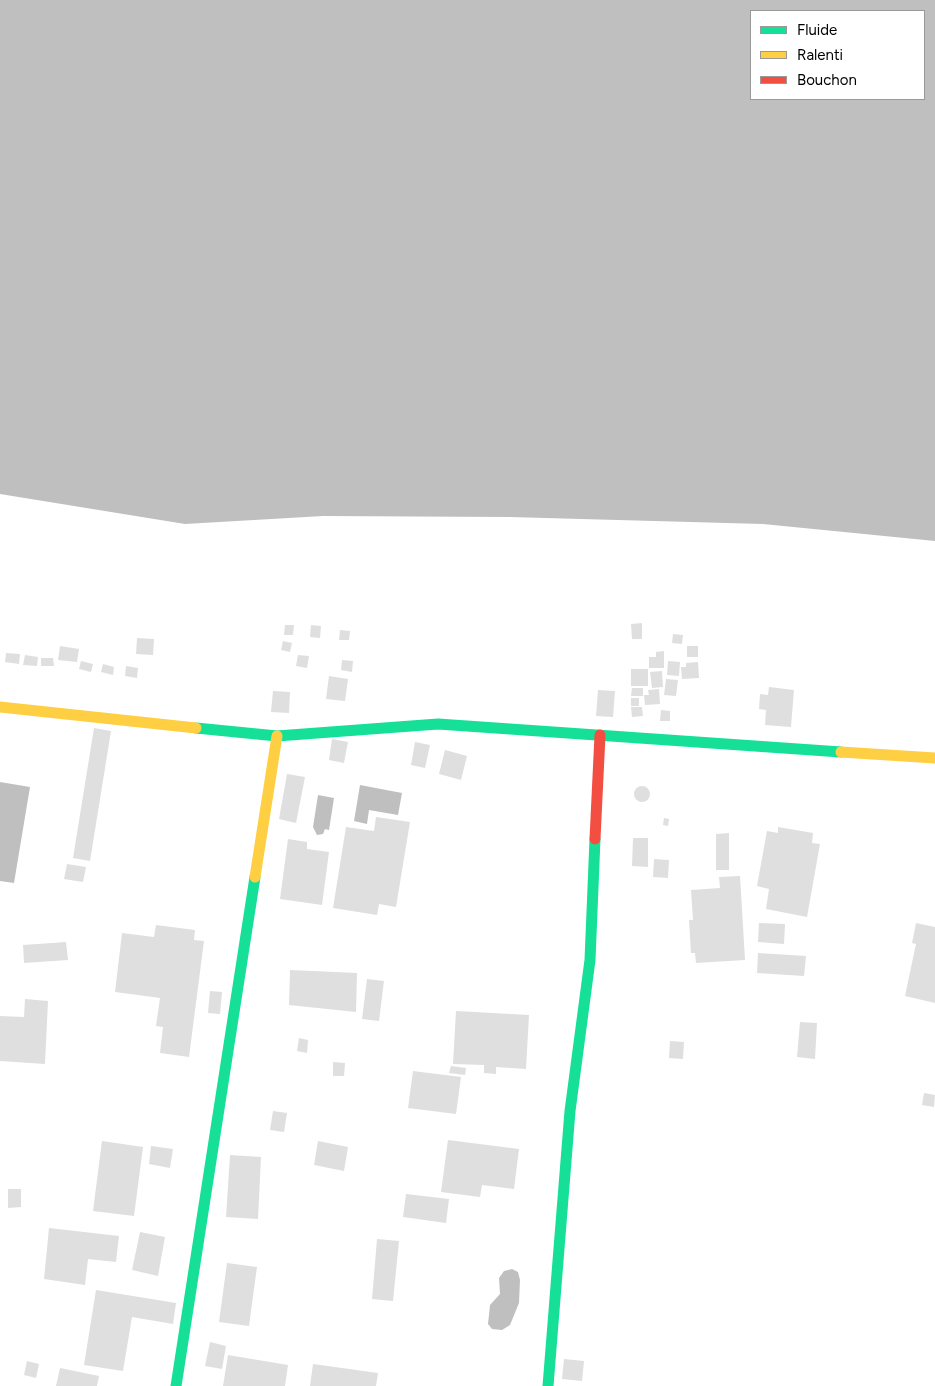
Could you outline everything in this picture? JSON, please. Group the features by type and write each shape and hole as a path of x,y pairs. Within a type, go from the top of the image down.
{"street":[{"path":"0,707 277,736 438,724 935,758"},
{"path":"548,1386 570,1111 590,960 600,735"},
{"path":"176,1386 277,736"}],"shaded area":[{"path":"0,0 935,0 935,541 763,524 509,517 323,516 185,524 0,494"},
{"path":"0,782 30,787 14,883 0,881"},
{"path":"360,785 402,793 398,815 369,810 367,824 354,821"},
{"path":"318,795 334,798 329,830 325,829 323,834 317,835 313,827"},
{"path":"512,1269 518,1272 520,1280 519,1303 510,1325 502,1330 492,1329 488,1324 490,1305 500,1294 499,1278 504,1271"}],"building":[{"path":"642,623 642,639 632,639 631,624"},
{"path":"285,625 294,625 293,635 284,635"},
{"path":"311,625 321,626 320,638 310,637"},
{"path":"340,630 350,631 349,640 339,640"},
{"path":"673,634 683,635 682,644 672,643"},
{"path":"137,638 154,639 153,655 136,654"},
{"path":"283,641 292,643 290,652 281,650"},
{"path":"60,646 79,649 77,662 58,660"},
{"path":"687,646 698,646 698,657 687,657"},
{"path":"664,651 664,668 649,668 649,657 656,657 656,652"},
{"path":"6,653 20,654 19,664 5,662"},
{"path":"25,655 38,657 37,666 23,665"},
{"path":"298,655 309,656 307,668 296,666"},
{"path":"41,658 53,658 54,666 41,666"},
{"path":"342,660 353,661 352,672 341,670"},
{"path":"81,661 93,664 91,672 79,669"},
{"path":"668,661 680,662 679,676 667,675"},
{"path":"698,662 699,678 682,679 681,667 686,667 686,663"},
{"path":"103,664 114,667 113,675 101,672"},
{"path":"126,666 138,668 137,678 125,676"},
{"path":"631,669 648,669 648,686 631,686"},
{"path":"662,671 663,687 652,688 650,672"},
{"path":"329,676 348,679 345,701 326,699"},
{"path":"666,679 678,680 676,696 664,695"},
{"path":"769,687 794,690 791,727 765,725 766,710 759,709 760,694 768,695"},
{"path":"632,688 643,688 643,696 631,696"},
{"path":"659,689 660,704 645,705 644,695 649,695 648,690"},
{"path":"598,690 615,691 613,717 596,716"},
{"path":"273,691 290,692 289,713 271,712"},
{"path":"631,698 639,698 639,706 631,706"},
{"path":"631,707 642,707 643,716 632,717"},
{"path":"661,710 670,711 670,721 660,721"},
{"path":"94,728 111,731 90,861 73,858"},
{"path":"332,739 348,742 344,763 329,760"},
{"path":"415,742 430,745 425,768 411,765"},
{"path":"445,750 467,756 461,780 439,774"},
{"path":"287,774 305,777 296,823 279,819"},
{"path":"642,786 648,788 650,794 648,800 642,802 636,800 634,794 636,788"},
{"path":"376,817 410,822 396,907 379,904 377,915 333,908 346,827 374,831"},
{"path":"664,818 669,819 668,826 663,825"},
{"path":"778,827 813,833 812,843 820,844 807,917 766,909 769,889 757,886 767,831 778,833"},
{"path":"729,833 729,870 716,870 716,834"},
{"path":"633,838 648,838 648,867 632,866"},
{"path":"288,839 307,842 307,849 329,852 322,905 280,899"},
{"path":"654,859 669,860 668,878 653,877"},
{"path":"67,864 86,867 83,882 64,879"},
{"path":"740,876 745,960 696,963 695,953 691,953 689,920 693,920 691,890 720,888 719,877"},
{"path":"759,923 785,924 784,944 758,942"},
{"path":"916,923 935,927 935,1003 905,996 916,944 912,943"},
{"path":"156,925 195,930 194,940 204,941 189,1057 160,1053 163,1027 156,1026 160,998 115,992 122,933 154,937"},
{"path":"66,942 68,960 24,963 23,945"},
{"path":"758,953 806,956 804,976 757,973"},
{"path":"290,970 357,973 356,1012 289,1005"},
{"path":"367,979 384,981 379,1021 362,1019"},
{"path":"210,991 222,992 220,1014 208,1013"},
{"path":"25,999 48,1001 45,1064 0,1061 0,1016 24,1017"},
{"path":"456,1011 529,1015 526,1069 496,1067 496,1074 484,1073 484,1065 453,1064"},
{"path":"800,1022 817,1023 815,1059 797,1057"},
{"path":"299,1038 308,1040 307,1053 297,1051"},
{"path":"670,1041 684,1042 683,1059 669,1058"},
{"path":"333,1062 345,1063 344,1076 333,1076"},
{"path":"451,1066 466,1068 465,1075 449,1073"},
{"path":"413,1071 461,1077 456,1114 408,1108"},
{"path":"924,1093 935,1095 934,1107 922,1105"},
{"path":"273,1111 287,1113 284,1132 270,1130"},
{"path":"448,1140 519,1149 514,1189 482,1185 480,1197 441,1192"},
{"path":"102,1141 143,1147 134,1216 93,1211"},
{"path":"318,1141 348,1147 344,1171 314,1165"},
{"path":"151,1146 173,1149 170,1168 149,1164"},
{"path":"230,1155 261,1157 258,1219 226,1217"},
{"path":"8,1189 21,1189 21,1207 8,1208"},
{"path":"406,1194 449,1199 446,1223 403,1217"},
{"path":"49,1228 119,1236 116,1262 88,1259 85,1285 44,1279"},
{"path":"140,1232 165,1237 158,1276 132,1270"},
{"path":"377,1239 399,1241 393,1301 372,1299"},
{"path":"227,1263 257,1267 249,1326 219,1322"},
{"path":"96,1290 176,1303 173,1324 132,1317 123,1371 84,1365"},
{"path":"210,1342 226,1346 222,1369 205,1366"},
{"path":"228,1355 288,1365 285,1386 223,1386"},
{"path":"564,1359 584,1361 582,1381 562,1379"},
{"path":"27,1361 39,1364 36,1378 24,1375"},
{"path":"313,1364 378,1373 376,1386 310,1386"},
{"path":"60,1368 99,1376 97,1386 56,1386"}],"traffic: fast":[{"path":"196,728 277,736 438,724 841,752"},
{"path":"548,1386 570,1111 590,960 595,839"},
{"path":"176,1386 255,877"}],"traffic: slow":[{"path":"0,707 196,728"},
{"path":"255,877 277,736"},
{"path":"841,752 935,758"}],"traffic: jam":[{"path":"595,839 600,735"}]}
